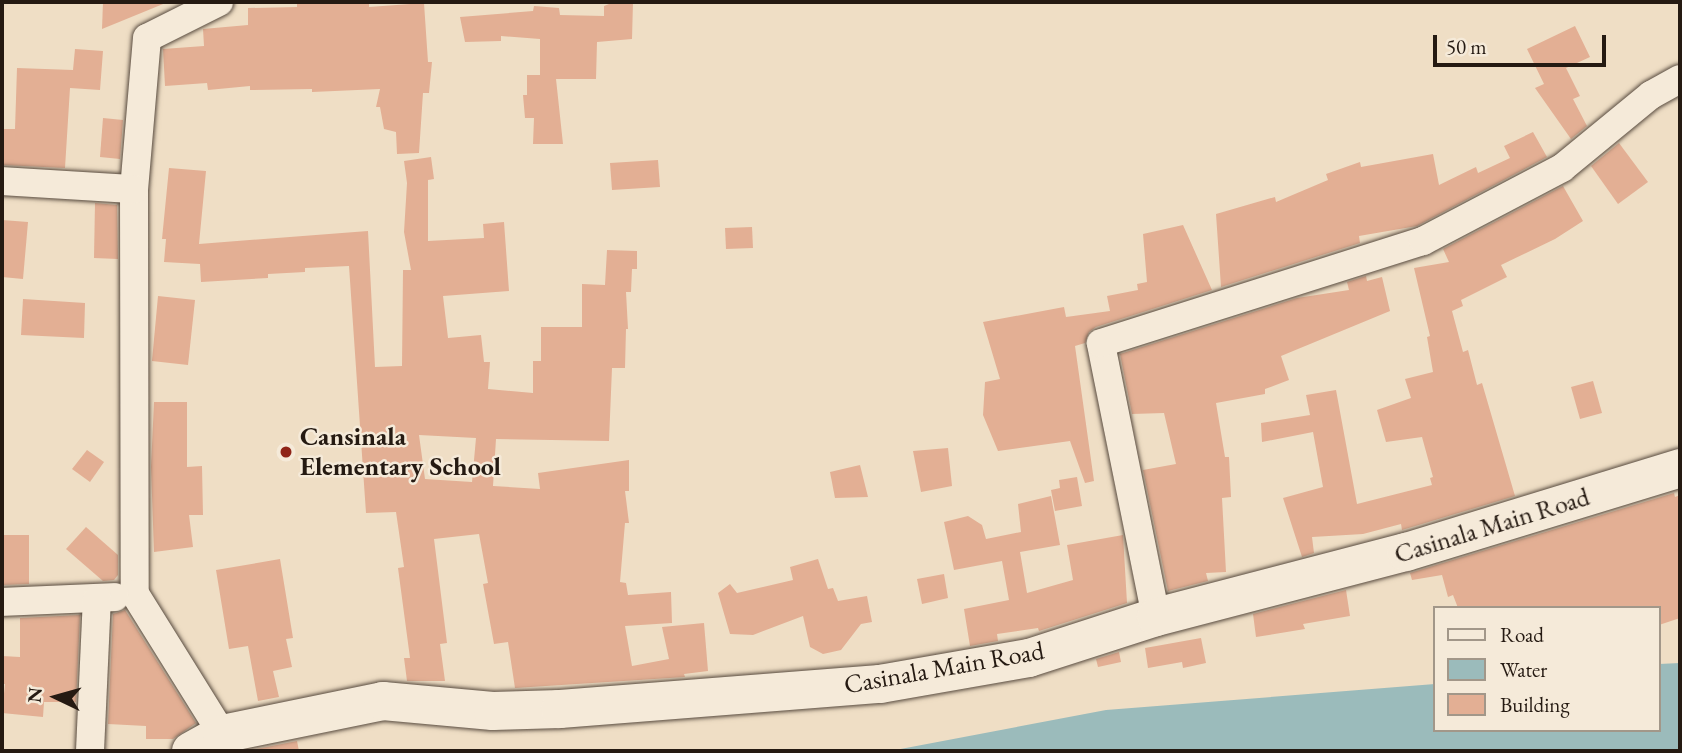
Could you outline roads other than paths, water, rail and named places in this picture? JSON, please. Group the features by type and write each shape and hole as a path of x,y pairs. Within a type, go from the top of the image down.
{"street":[{"path":"206,743 135,594 134,189 147,38 219,2"},
{"path":"1156,617 1101,343 1423,241 1562,168 1651,94 1680,79"},
{"path":"2,181 134,189"},
{"name":"Casinala Main Road","path":"206,743 383,701 493,711 546,709 880,684 1029,658 1156,617 1380,560 1680,468"},
{"path":"2,602 97,599 135,594"},
{"path":"90,751 97,599"}],"water":[{"path":"1680,663 1680,751 890,751 1106,710 1434,684 1434,732 1661,732 1661,664"}],"place":[{"name":"Cansinala Elementary School","path":"286,452"}]}
